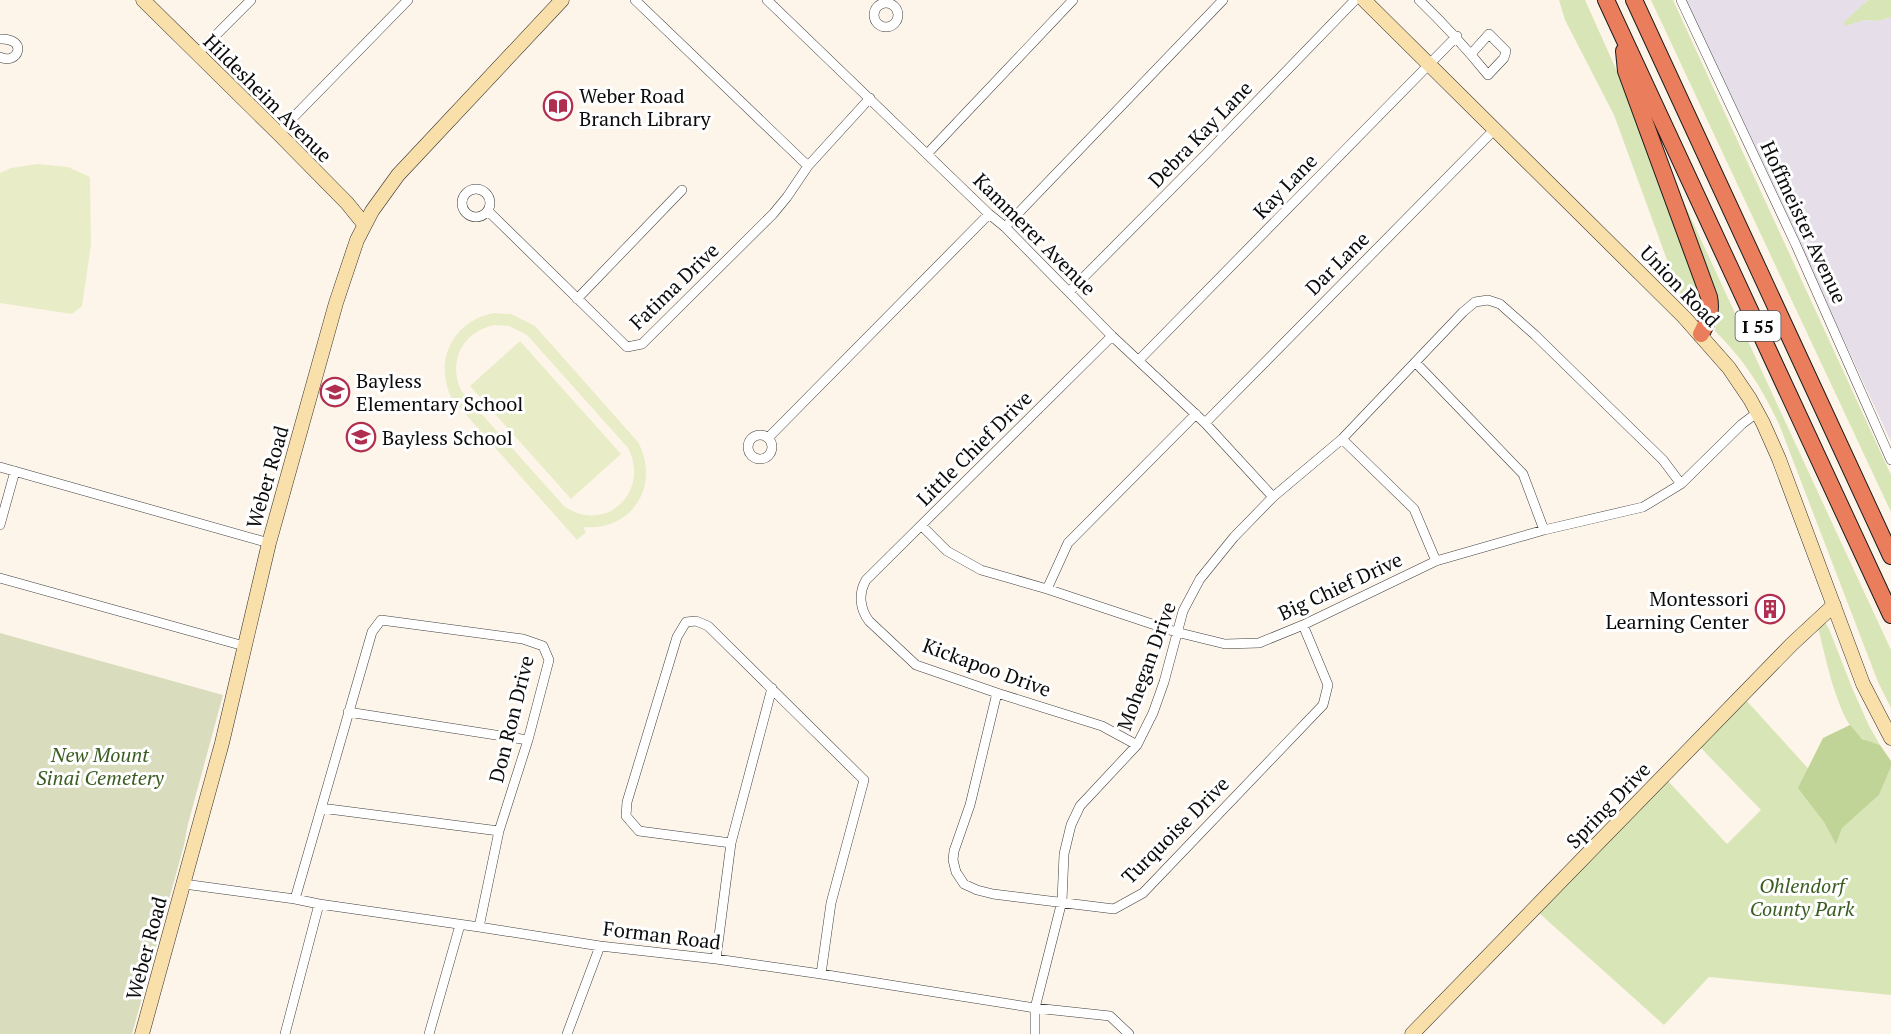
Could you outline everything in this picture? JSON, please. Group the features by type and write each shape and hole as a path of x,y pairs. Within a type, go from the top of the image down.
{"highway":[{"name":"I 55","path":"1606,0 1891,615"},
{"name":"I 55","path":"1634,0 1891,556"},
{"path":"1623,38 1626,71 1709,297 1711,309 1701,334"}],"main road":[{"name":"Hildesheim Avenue","path":"143,0 278,133 347,203 364,224"},
{"name":"Weber Road","path":"142,1034 222,743 269,543 336,303 353,251 364,224 398,175 562,0"},
{"name":"Union Road","path":"1364,0 1701,334 1729,368 1758,412 1779,459 1863,684 1891,738"},
{"name":"Spring Drive","path":"1412,1034 1792,644 1834,605"}],"street":[{"path":"197,54 251,0"},
{"path":"278,133 408,0"},
{"path":"635,0 808,166"},
{"name":"Kammerer Avenue","path":"767,0 1005,227 1112,336 1196,414 1273,497"},
{"path":"928,153 1073,0"},
{"path":"1005,227 1223,0"},
{"name":"Debra Kay Lane","path":"1069,292 1355,0"},
{"path":"1419,0 1457,36 1471,54"},
{"name":"Hoffmeister Avenue","path":"1681,0 1796,245 1891,460"},
{"name":"Kay Lane","path":"1139,360 1457,36"},
{"path":"0,39 12,39 18,48 16,55 12,58 0,57"},
{"name":"Fatima Drive","path":"488,211 627,347 642,344 773,214 808,166 870,98"},
{"name":"Dar Lane","path":"1205,423 1495,129"},
{"path":"577,299 682,190"},
{"path":"769,437 989,214"},
{"name":"Mohegan Drive","path":"1035,1034 1035,1008 1062,901 1064,854 1071,825 1080,806 1137,746 1153,713 1183,611 1200,579 1234,537 1273,497 1342,439 1463,312 1475,302 1488,300 1500,304 1535,335 1663,460 1681,484"},
{"name":"Little Chief Drive","path":"863,586 866,580 1112,336"},
{"path":"1416,363 1523,474 1544,530"},
{"name":"Big Chief Drive","path":"922,526 947,551 981,570 1047,589 1176,632 1225,644 1259,643 1303,625 1436,561 1544,530 1643,507 1681,484 1742,424 1758,412"},
{"path":"1047,589 1068,543 1196,414"},
{"path":"1342,439 1414,509 1436,561"},
{"path":"0,467 269,543"},
{"path":"0,525 15,471"},
{"path":"0,578 244,646"},
{"name":"Kickapoo Drive","path":"863,586 860,600 865,615 916,665 1102,726 1137,746"},
{"name":"Don Ron Drive","path":"348,712 372,632 381,620 523,639 543,646 549,660 528,740 499,831 479,927"},
{"path":"731,843 639,831 626,816 627,802 677,637 686,622 696,621 708,626 864,780 831,903 821,974"},
{"name":"Turquoise Drive","path":"997,693 975,783 954,850 953,860 956,872 964,884 993,894 1114,909 1143,893 1217,813 1280,752 1323,705 1328,685 1303,625"},
{"path":"716,959 731,843 772,688"},
{"path":"295,899 348,712 528,740"},
{"path":"321,808 499,831"},
{"name":"Forman Road","path":"184,884 600,946 716,959 1035,1008 1110,1016 1129,1034"},
{"path":"285,1034 319,904"},
{"path":"429,1034 460,925"},
{"path":"567,1034 600,946"}],"shaded area":[{"path":"1686,0 1868,0 1864,3 1864,20 1878,21 1891,17 1891,442"}],"green space":[{"path":"1559,0 1585,0 1637,116 1697,288 1695,294 1703,310 1697,313 1681,298 1614,115 1565,20"},
{"path":"1651,0 1673,0 1891,475 1891,512"},
{"path":"1868,0 1891,0 1891,17 1878,21 1864,20 1845,26 1844,22"},
{"path":"37,164 68,167 90,177 91,245 82,306 72,314 0,303 0,173 11,168"},
{"path":"1677,188 1891,650 1891,708 1878,682 1779,424 1751,374 1715,331 1717,303"},
{"path":"494,313 511,314 535,326 638,442 644,458 646,474 644,489 628,514 616,522 600,527 583,527 586,532 577,540 452,399 445,371 450,345 457,334 479,317","holes":["495,325 509,326 527,335 628,448 634,464 629,493 620,504 608,512 595,515 579,514 564,506 462,392 456,370 460,350 466,341 483,328"]},
{"path":"520,341 621,454 571,499 470,386"},
{"path":"1825,622 1869,726 1880,745 1863,739 1854,731 1839,703 1817,624"},
{"name":"New Mount Sinai Cemetery","path":"0,633 223,695 132,1034 0,1034"},
{"name":"Ohlendorf County Park","path":"1745,699 1853,818 1879,795 1891,767 1891,995 1709,977 1664,1025 1539,913 1667,780 1727,844 1761,810 1699,746"},
{"path":"1850,725 1862,739 1880,745 1891,761 1891,767 1879,795 1842,828 1836,844 1824,822 1798,788 1823,738"}],"place":[{"name":"Weber Road Branch Library","path":"558,106"},
{"name":"Bayless Elementary School","path":"335,392"},
{"name":"Bayless School","path":"361,437"},
{"name":"Montessori Learning Center","path":"1770,609"}]}
